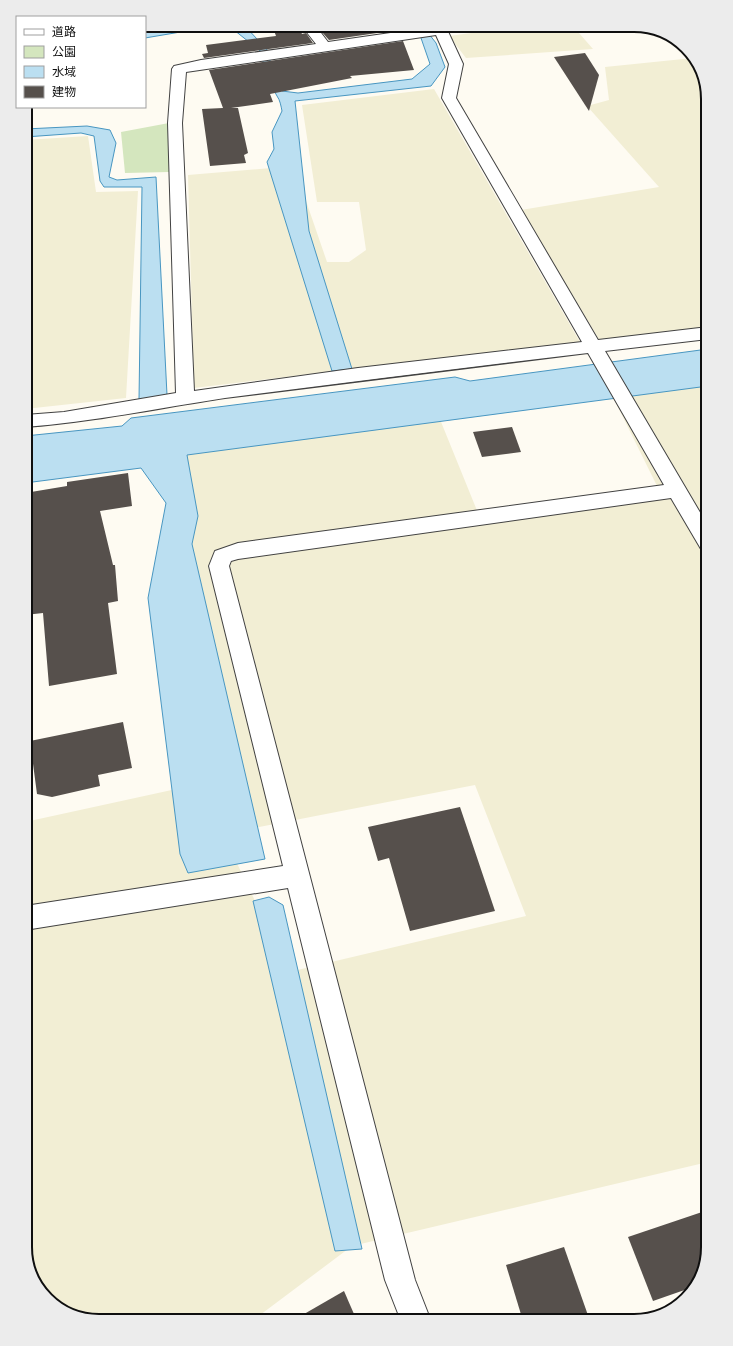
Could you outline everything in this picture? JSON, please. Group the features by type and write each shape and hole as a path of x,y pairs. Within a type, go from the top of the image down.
{"street":[{"path":"313,32 325,47"},
{"path":"186,398 175,123 180,69 201,64 265,56 423,32"},
{"path":"438,32 456,64 449,98 701,532"},
{"path":"32,420 64,418 186,398 358,374 596,352 701,334"},
{"path":"413,1314 400,1280 219,566 222,556 238,551 676,490"},
{"path":"32,917 298,875"}],"shaded area":[{"path":"479,32 578,32 593,49 466,58 449,36"},
{"path":"687,59 696,73 700,86 701,99 701,329 600,341 521,210 659,187 587,106 609,100 605,67"},
{"path":"434,89 580,342 194,388 188,175 294,166 327,262 349,262 366,250 359,202 317,202 302,105"},
{"path":"88,136 96,192 138,191 126,398 32,408 32,140"},
{"path":"701,379 701,1164 352,1246 261,1314 95,1314 77,1310 62,1303 41,1281 33,1260 32,1247 32,820 213,781 165,444 437,412 478,513 660,492 610,391","holes":["475,785 526,916 289,972 223,834"]}],"green space":[{"path":"169,123 169,172 125,173 121,132"}],"water":[{"path":"146,32 180,32 146,38"},
{"path":"236,32 250,32 270,53 270,63 282,91 298,93 412,79 430,64 421,38 416,32 427,32 436,43 445,67 431,86 295,101 309,231 352,369 332,371 267,162 274,149 272,132 282,111 279,99 265,76 263,68 264,54"},
{"path":"87,126 110,130 116,143 109,177 117,180 156,177 167,395 139,400 142,187 104,187 100,181 94,136 81,133 32,136 32,129"},
{"path":"701,350 701,387 187,455 198,516 192,544 265,859 188,873 180,854 148,598 166,503 141,468 32,482 32,435 122,426 131,418 455,377 470,381"},
{"path":"269,897 283,905 362,1249 335,1251 253,901"}],"building":[{"path":"275,32 301,32 302,34 306,33 313,43 204,58 202,54 208,53 206,45 276,36"},
{"path":"322,32 384,32 329,40"},
{"path":"403,41 414,70 350,76 352,78 270,94 273,102 231,108 238,108 248,153 244,155 246,163 210,166 202,109 223,108 209,70"},
{"path":"585,53 599,75 589,111 554,57"},
{"path":"512,427 521,452 482,457 473,432"},
{"path":"128,473 132,506 100,511 113,565 115,565 118,601 108,603 117,674 49,686 43,613 32,614 32,492 67,486 67,482"},
{"path":"123,722 132,768 98,775 100,786 52,797 37,794 32,756 32,741"},
{"path":"460,807 495,911 410,931 389,858 378,861 368,827"},
{"path":"701,1212 700,1256 697,1269 690,1284 685,1290 653,1301 628,1237"},
{"path":"564,1247 588,1314 521,1314 506,1265"},
{"path":"344,1291 354,1314 304,1314"}]}
